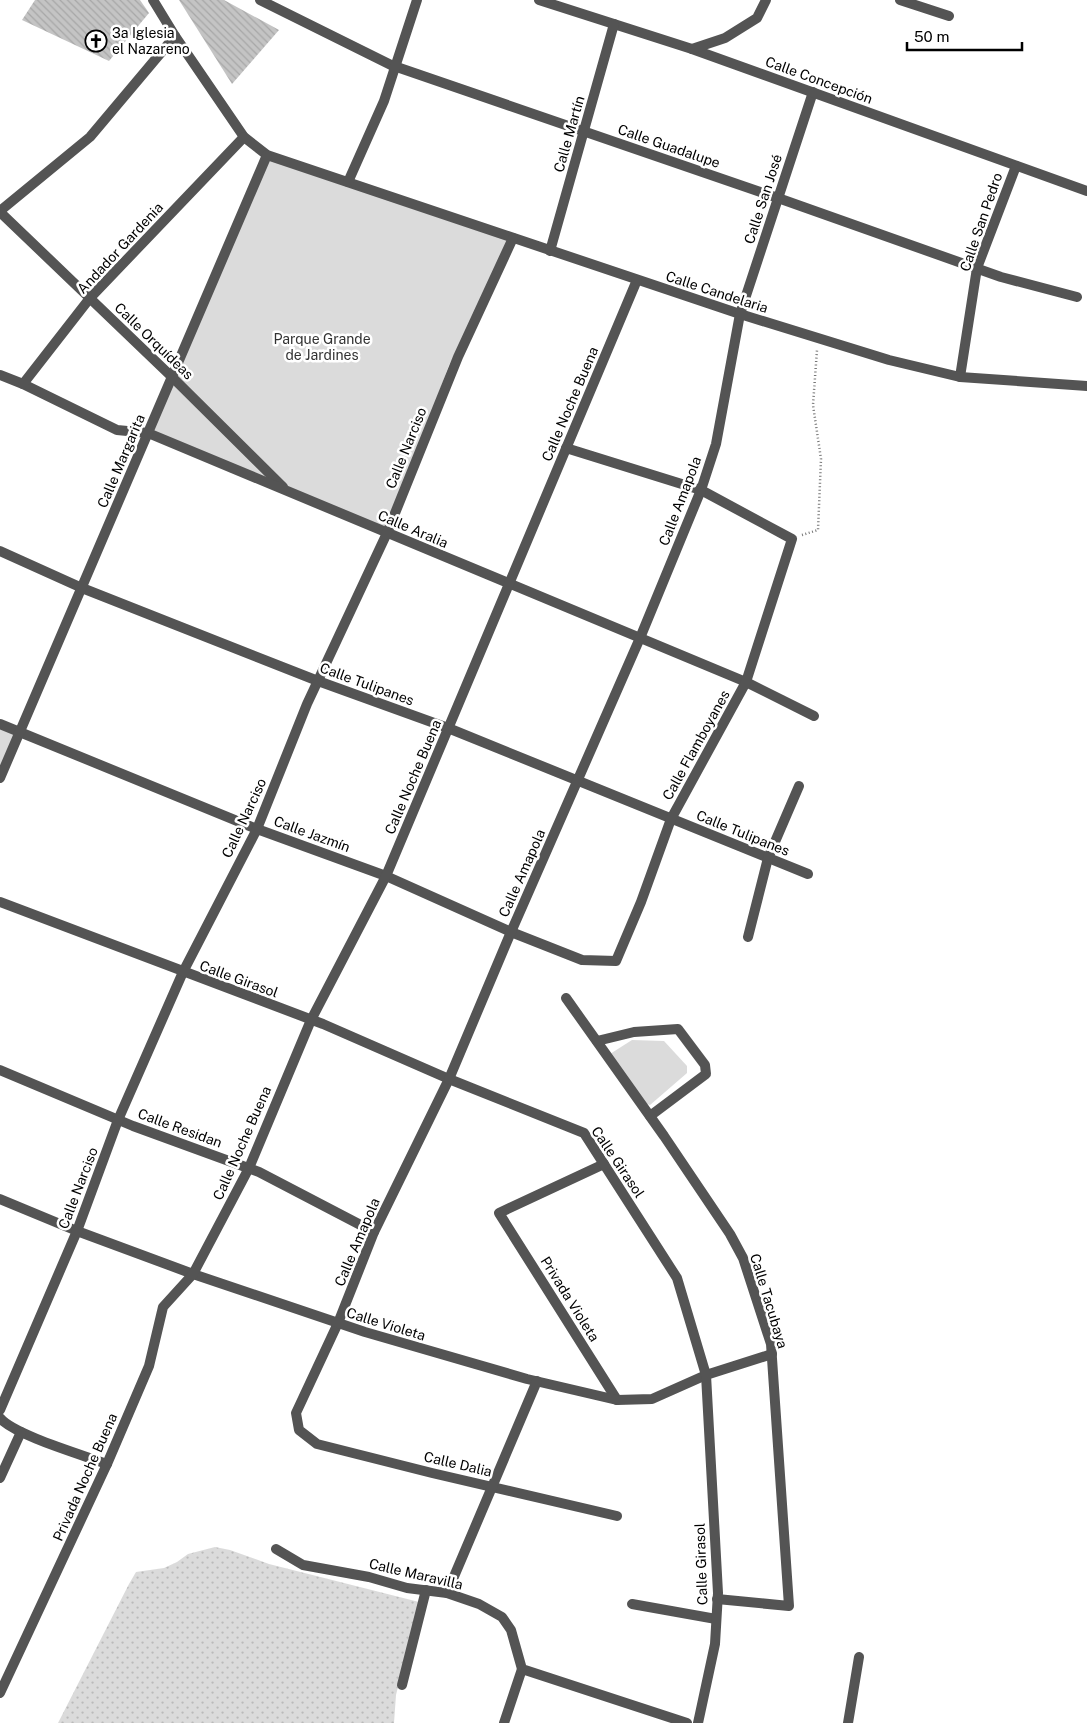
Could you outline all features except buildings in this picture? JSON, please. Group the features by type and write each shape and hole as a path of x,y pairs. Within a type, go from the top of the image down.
{"street":[{"name":"Calle Candelaria","path":"153,0 175,36 244,137 267,155 740,314 889,360 960,377 1087,386"},
{"name":"Calle Guadalupe","path":"260,0 395,66 1001,277 1076,297"},
{"path":"348,182 384,101 417,0"},
{"name":"Calle Concepción","path":"539,0 692,49 1087,192"},
{"path":"692,49 725,38 757,18 766,0"},
{"path":"900,0 949,16"},
{"name":"Calle Martín","path":"550,251 614,24"},
{"path":"0,212 90,137 175,36"},
{"name":"Calle San José","path":"740,314 813,92"},
{"name":"Andador Gardenia","path":"23,384 90,298 244,137"},
{"name":"Calle Margarita","path":"0,778 267,155"},
{"name":"Calle San Pedro","path":"960,377 977,268 1016,166"},
{"name":"Calle Orquídeas","path":"0,212 172,377 287,491"},
{"name":"Calle Narciso","path":"0,1410 77,1231 118,1120 183,972 257,829 307,704 387,532 458,357 513,238"},
{"name":"Calle Noche Buena","path":"193,1274 249,1168 310,1020 386,876 637,280"},
{"name":"Calle Amapola","path":"299,1430 296,1413 338,1324 374,1232 449,1079 511,932 640,638 701,490 716,444 740,314"},
{"name":"Calle Aralia","path":"0,375 23,384 117,430 148,433 746,682 814,716"},
{"path":"566,448 701,490 792,539"},
{"name":"Calle Flamboyanes","path":"616,961 641,902 671,819 746,682 792,539"},
{"name":"Calle Tulipanes","path":"0,551 82,588 318,681 448,728 808,874"},
{"name":"Calle Jazmín","path":"0,724 257,829 386,876 511,932 582,960 616,961"},
{"path":"748,937 768,858 798,786"},
{"name":"Calle Girasol","path":"0,902 310,1020 449,1079 584,1133 677,1278 706,1375 717,1599 715,1644 698,1723"},
{"name":"Calle Tacubaya","path":"566,998 650,1116 730,1234 743,1258 771,1344 789,1606 717,1599"},
{"path":"597,1041 634,1032 678,1029 705,1065 706,1074 650,1116"},
{"name":"Calle Residan","path":"0,1070 118,1120 259,1172 374,1232"},
{"name":"Privada Violeta","path":"604,1164 499,1213 617,1400"},
{"name":"Calle Violeta","path":"0,1199 77,1231 193,1274 338,1324 537,1381 617,1400 652,1399 706,1375 772,1354"},
{"name":"Privada Noche Buena","path":"0,1693 107,1464 148,1366 163,1307 193,1274"},
{"path":"447,1592 537,1381"},
{"path":"0,1418 5,1424 21,1432 107,1464"},
{"name":"Calle Dalia","path":"299,1430 317,1444 616,1516"},
{"path":"0,1478 21,1432"},
{"name":"Calle Maravilla","path":"276,1549 303,1565 369,1577 407,1588 447,1592 479,1604 502,1617 511,1630 522,1668"},
{"path":"402,1685 426,1590"},
{"path":"632,1604 716,1619"},
{"path":"848,1723 859,1657"},
{"path":"504,1723 522,1668 687,1723"}],"path":[{"path":"792,539 818,530 821,459 813,405 817,338"}],"green space":[{"name":"Parque Grande de Jardines","path":"267,155 513,238 449,365 387,533 148,433"},
{"path":"0,725 20,732 0,778"},
{"path":"632,1040 664,1041 687,1066 687,1073 650,1105 642,1102 610,1054"},
{"path":"215,1547 230,1550 269,1564 419,1602 396,1695 394,1723 58,1723 136,1572 164,1568 188,1554"}],"place":[{"name":"3a Iglesia el Nazareno","path":"96,41"}]}
